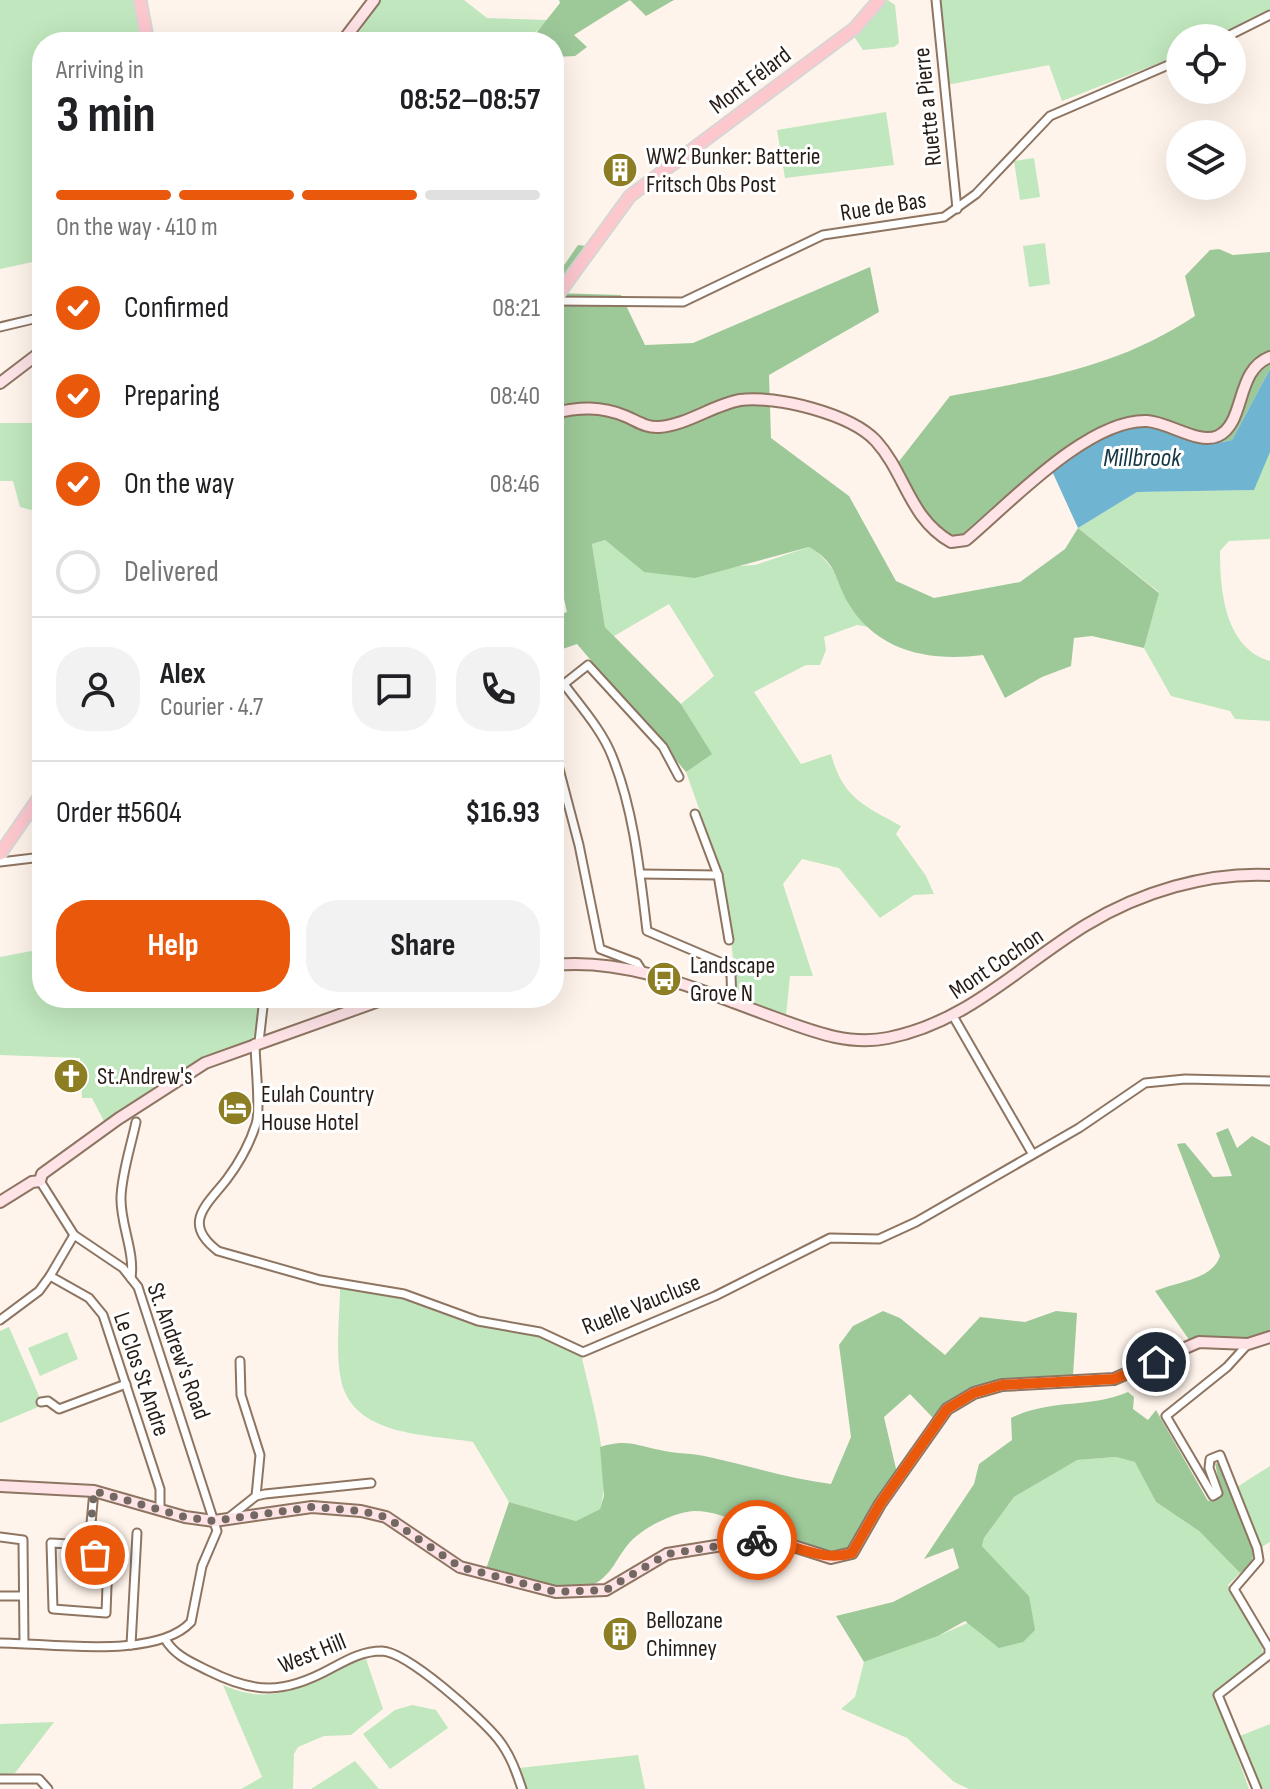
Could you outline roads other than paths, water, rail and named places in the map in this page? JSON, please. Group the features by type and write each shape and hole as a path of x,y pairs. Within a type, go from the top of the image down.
{"main road":[{"path":"140,0 146,32"},
{"name":"Mont Félard","path":"564,287 630,196 855,28 879,0"},
{"path":"0,854 32,808"}],"street":[{"path":"350,32 374,0"},
{"name":"Ruette a Pierre","path":"936,0 957,209"},
{"path":"1246,27 1270,15"},
{"name":"Rue de Bas","path":"564,301 683,302 823,235 944,217 957,209 1050,116 1166,66"},
{"path":"0,327 32,319"},
{"path":"564,411 585,406 623,415 645,426 661,427 741,400 816,407 836,415 876,441 931,531 951,542 966,540 1080,445 1119,425 1148,421 1208,438 1218,436 1229,426 1250,373 1260,361 1270,357"},
{"path":"0,383 32,359"},
{"path":"679,777 663,747 588,665 564,684 611,754 624,794 640,874 647,931 722,963 731,975 732,1003"},
{"path":"564,796 600,949 637,963 642,971"},
{"path":"695,814 718,875 729,940"},
{"path":"0,862 32,858"},
{"path":"640,874 718,875"},
{"name":"Mont Cochon","path":"564,964 642,971 828,1037 884,1039 953,1016 1001,987 1086,924 1159,891 1208,878 1270,875"},
{"path":"257,1043 262,1008"},
{"path":"0,1202 32,1182 40,1181 42,1174 130,1111 205,1063 358,1008"},
{"path":"953,1016 1032,1153"},
{"name":"Ruelle Vaucluse","path":"257,1043 259,1115 243,1155 202,1207 199,1223 209,1244 218,1251 320,1280 404,1294 478,1321 540,1332 583,1352 715,1296 830,1238 879,1239 916,1222 1079,1128 1145,1083 1185,1079 1270,1081"},
{"path":"131,1278 133,1264 123,1232 121,1194 136,1122"},
{"name":"St. Andrew's Road","path":"40,1181 74,1235 111,1259 131,1278 149,1316 214,1521"},
{"path":"0,1320 39,1291 74,1235"},
{"name":"Le Clos St Andre","path":"50,1276 89,1298 103,1315 160,1489 160,1509"},
{"path":"0,1486 94,1491 214,1521 312,1507 361,1511 386,1517 460,1567 556,1592 606,1590 667,1554 753,1540 787,1544 831,1558 852,1553 880,1504 947,1409 974,1393 1002,1385 1114,1379 1199,1342 1248,1344 1270,1337"},
{"path":"1248,1344 1227,1367 1166,1416 1213,1496 1218,1493 1210,1459 1220,1455 1257,1548 1259,1560 1234,1589 1269,1648 1269,1655 1258,1667 1218,1695 1257,1789"},
{"path":"240,1361 241,1395 260,1455 256,1496"},
{"path":"41,1402 48,1401 59,1409 126,1384"},
{"path":"227,1519 256,1496 371,1483"},
{"path":"89,1545 51,1543 53,1609 106,1613 108,1559 95,1555 89,1545 94,1491"},
{"path":"0,1643 131,1645 165,1639 191,1622 202,1566 217,1531 214,1521"},
{"path":"131,1645 137,1533"},
{"path":"0,1537 23,1540 24,1643"},
{"path":"0,1596 22,1596"},
{"name":"West Hill","path":"165,1639 172,1652 231,1682 260,1689 279,1689 301,1682 366,1652 394,1653 462,1701 498,1739 515,1766 522,1789"},
{"path":"0,1779 39,1779 48,1789"}],"water":[{"name":"Millbrook","path":"1270,369 1270,452 1254,490 1137,492 1078,528 1052,471 1084,443 1148,421 1213,444 1232,440"}],"place":[{"name":"WW2 Bunker: Batterie Fritsch Obs Post","path":"620,170"},
{"name":"Landscape Grove N","path":"664,979"},
{"name":"St.Andrew's","path":"71,1076"},
{"name":"Eulah Country House Hotel","path":"235,1108"},
{"name":"Bellozane Chimney","path":"620,1634"}]}
